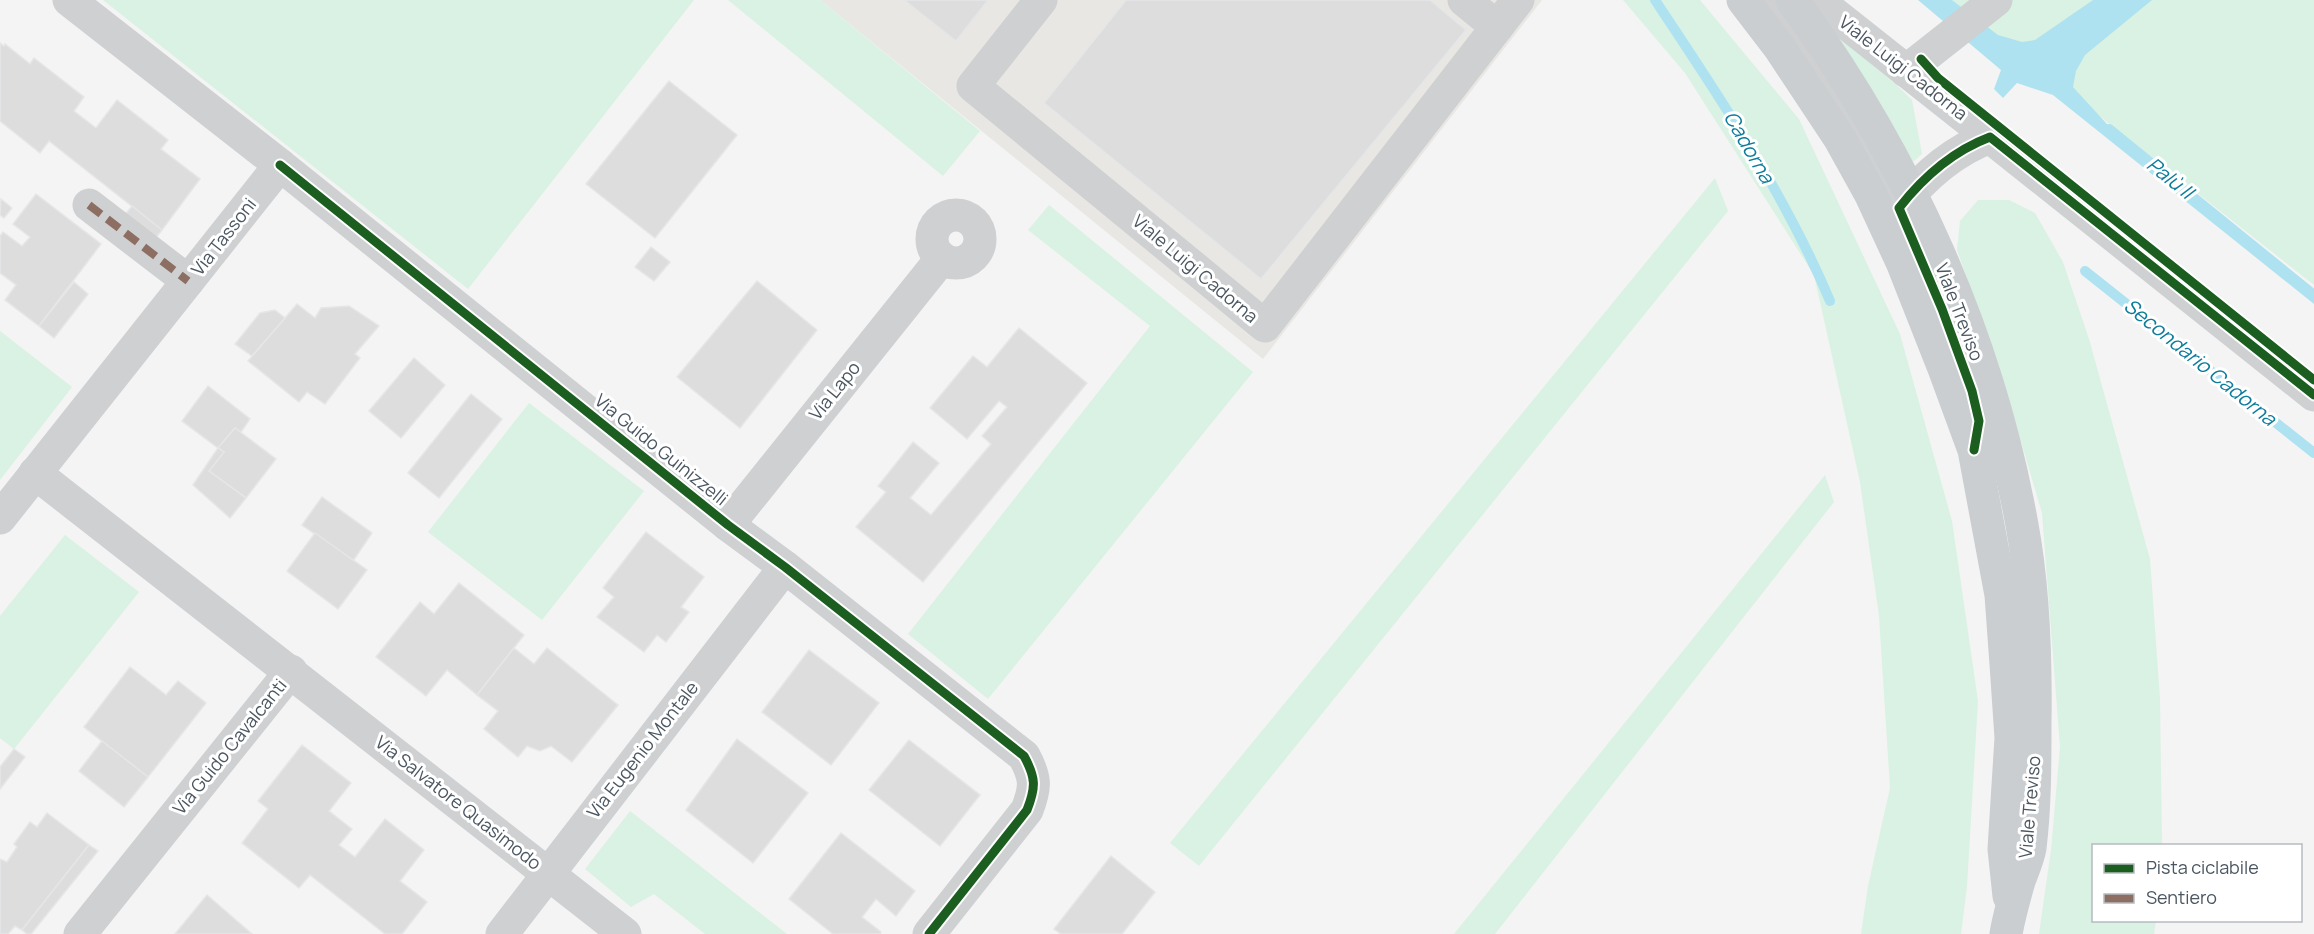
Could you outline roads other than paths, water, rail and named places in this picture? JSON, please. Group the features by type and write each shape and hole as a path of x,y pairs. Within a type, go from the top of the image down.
{"main road":[{"path":"1743,0 1779,47 1840,139 1871,195 1911,284 1974,450 2001,595 2005,641 2011,738 2004,849 2008,922"},
{"name":"Viale Treviso","path":"1792,0 1850,87 1911,192 1957,297 1987,380 2005,447 2024,536 2036,661 2035,774 2030,850 2008,922"}],"street":[{"path":"69,0 280,165"},
{"name":"Viale Luigi Cadorna","path":"1041,0 973,86 1265,326 1518,0"},
{"path":"1464,0 1497,27"},
{"path":"1764,0 1822,78 1885,183 1911,192"},
{"name":"Viale Luigi Cadorna","path":"1817,0 2314,395"},
{"path":"1906,71 1975,16"},
{"name":"Viale Luigi Cadorna","path":"1911,192 1938,166 1971,144 1990,137"},
{"name":"Via Tassoni","path":"0,518 280,165"},
{"name":"Via Guido Guinizzelli","path":"280,165 728,525 786,567 1024,756 1033,772 1034,782 1034,792 1027,810 929,934"},
{"name":"Viale Treviso","path":"1911,192 1899,208 1942,309 1971,391 1979,421 1974,450"},
{"path":"89,205 188,281"},
{"name":"Via Lapo","path":"728,525 942,258"},
{"name":"Via Guido Cavalcanti","path":"35,473 291,671 80,934"},
{"name":"Via Eugenio Montale","path":"502,934 786,567"},
{"name":"Via Salvatore Quasimodo","path":"291,671 625,934"}],"water":[{"path":"1918,0 1952,0 1998,35 2022,42 2035,40 2093,0 2152,0 2085,55 2076,71 2073,87 2117,135 2314,295 2314,304 2053,95 2017,83 2003,98 1994,89 2001,70"}],"waterway":[{"name":"Cadorna","path":"1655,0 1750,146 1793,222 1830,301"},
{"name":"Palù II","path":"2109,129 2314,295"},
{"name":"Secondario Cadorna","path":"2085,271 2314,453"}]}
